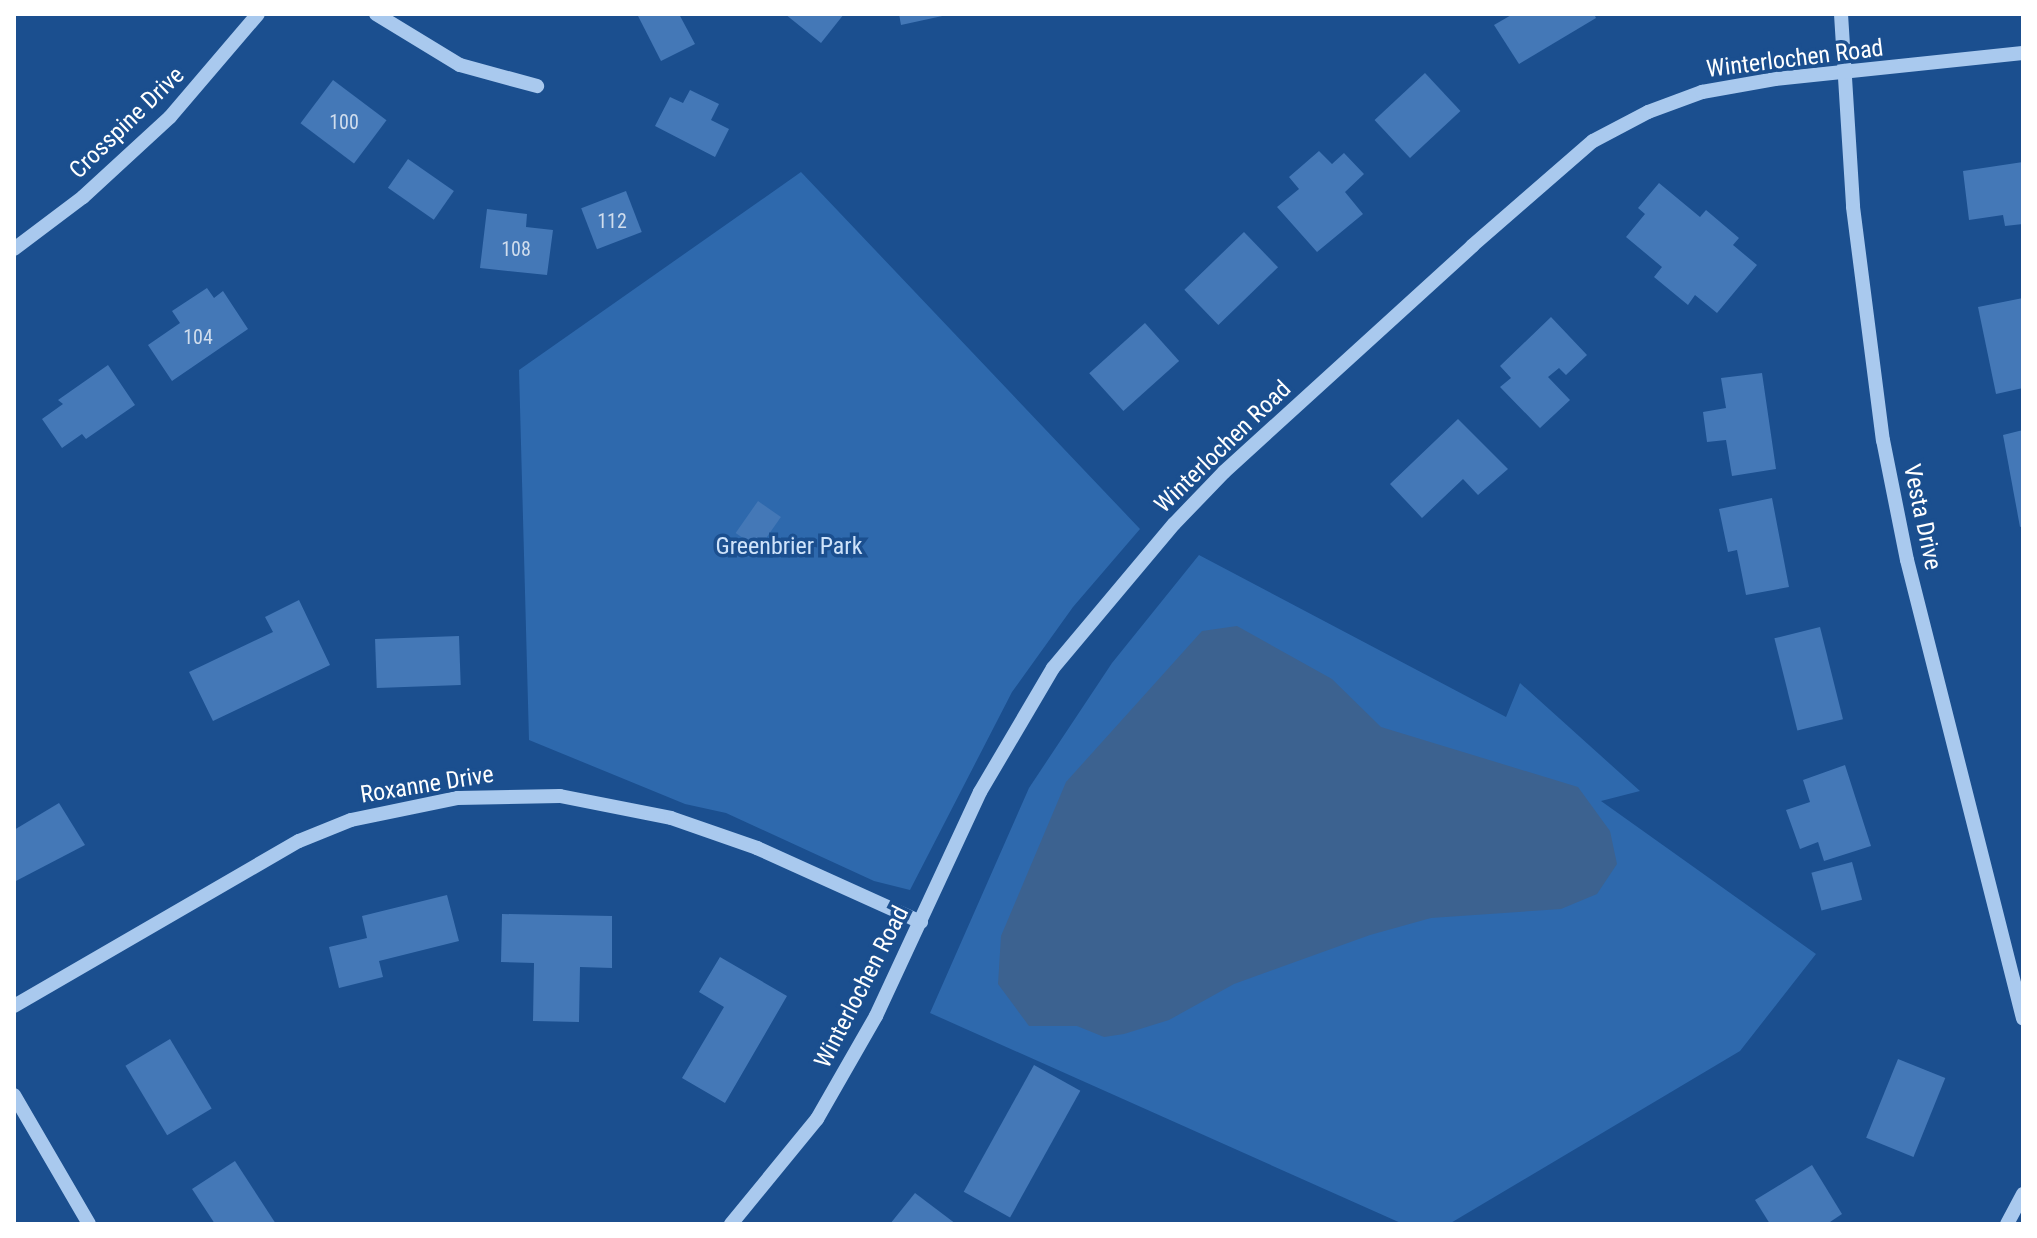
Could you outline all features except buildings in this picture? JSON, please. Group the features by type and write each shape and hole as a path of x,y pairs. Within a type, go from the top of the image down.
{"street":[{"name":"Crosspine Drive","path":"14,249 83,197 170,117 258,14"},
{"path":"376,14 460,65 537,86"},
{"name":"Vesta Drive","path":"1841,14 1853,207 1883,440 1907,560 2023,1019"},
{"name":"Winterlochen Road","path":"731,1224 817,1119 921,922 980,792 1053,668 1174,524 1224,472 1593,141 1648,112 1702,92 2023,53"},
{"name":"Roxanne Drive","path":"14,1006 299,841 351,820 457,798 560,796 671,818 757,848 921,922"},
{"path":"14,1095 89,1224"},
{"path":"2007,1224 2023,1194"}],"green space":[{"name":"Greenbrier Park","path":"801,172 1140,529 1073,607 1012,692 910,890 874,881 726,813 685,804 529,740 519,370"},
{"path":"1199,555 1506,717 1520,683 1640,791 1601,801 1816,954 1740,1051 1449,1224 1403,1224 930,1013 1029,788 1112,663"}],"shaded area":[{"path":"1237,626 1332,679 1381,727 1578,787 1610,831 1617,864 1597,894 1561,909 1431,918 1370,935 1234,984 1169,1020 1124,1034 1104,1037 1077,1026 1029,1026 998,984 1001,936 1066,782 1202,631"}]}
